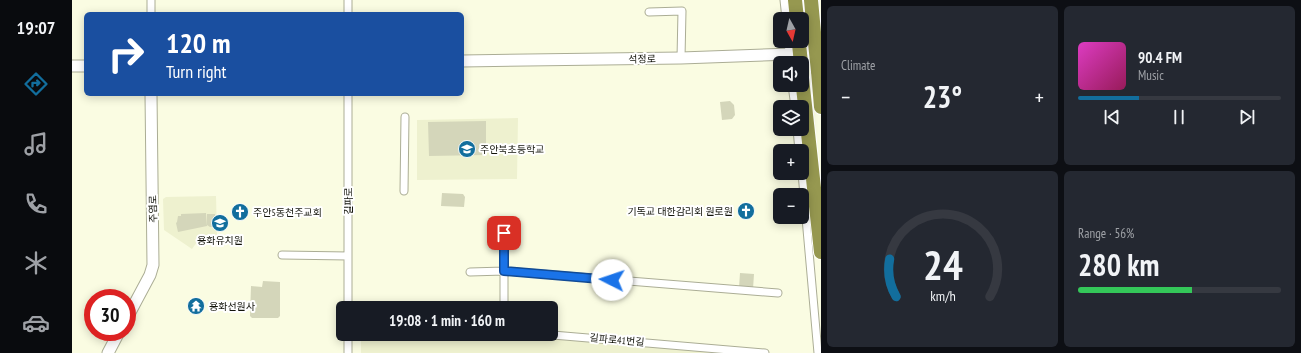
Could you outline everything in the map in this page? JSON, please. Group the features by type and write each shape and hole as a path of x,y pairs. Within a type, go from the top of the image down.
{"highway":[{"path":"795,0 796,12"},
{"path":"811,0 818,48 821,107"},
{"path":"804,92 821,252"}],"main road":[{"name":"석정로","path":"798,56 818,48"},
{"name":"석정로","path":"464,61 681,58 773,59"},
{"path":"72,66 84,66"},
{"name":"주염로","path":"136,302 150,276 153,265 151,96"},
{"path":"108,353 114,341"}],"street":[{"path":"151,0 151,12"},
{"path":"348,0 348,12"},
{"path":"784,0 785,12"},
{"path":"649,12 682,11 681,58"},
{"name":"길파로","path":"348,96 348,301"},
{"path":"404,191 405,118"},
{"path":"803,180 818,353"},
{"path":"504,233 504,301"},
{"path":"282,255 348,256"},
{"path":"470,272 504,271 778,293"},
{"name":"길파로41번길","path":"558,335 766,353"},
{"path":"348,341 348,353"}],"shaded area":[{"path":"730,101 734,105 735,115 732,119 722,120 720,102"},
{"name":"주안북초등학교","path":"518,118 517,179 417,180 417,120"},
{"path":"486,121 486,155 429,156 428,122"},
{"path":"442,193 463,194 465,197 464,207 441,206"},
{"path":"216,196 217,235 206,241 205,245 197,242 192,249 164,230 163,199 166,197"},
{"path":"206,213 207,226 178,232 176,223 178,216 181,216 181,214"},
{"path":"207,214 215,214 216,227 210,227 207,225"},
{"path":"740,273 754,274 753,289 739,288"},
{"path":"263,281 280,282 280,316 278,318 252,318 250,316 251,286 262,287"},
{"path":"558,340 732,353 361,353 361,341 558,341"}],"place":[{"name":"주안북초등학교","path":"467,149"},
{"name":"기독교 대한감리회 원로원","path":"746,211"},
{"name":"주안5동천주교회","path":"240,212"},
{"name":"용화유치원","path":"220,223"},
{"name":"용화선원사","path":"196,306"}],"route":[{"path":"504,233 504,271 612,280"}]}
